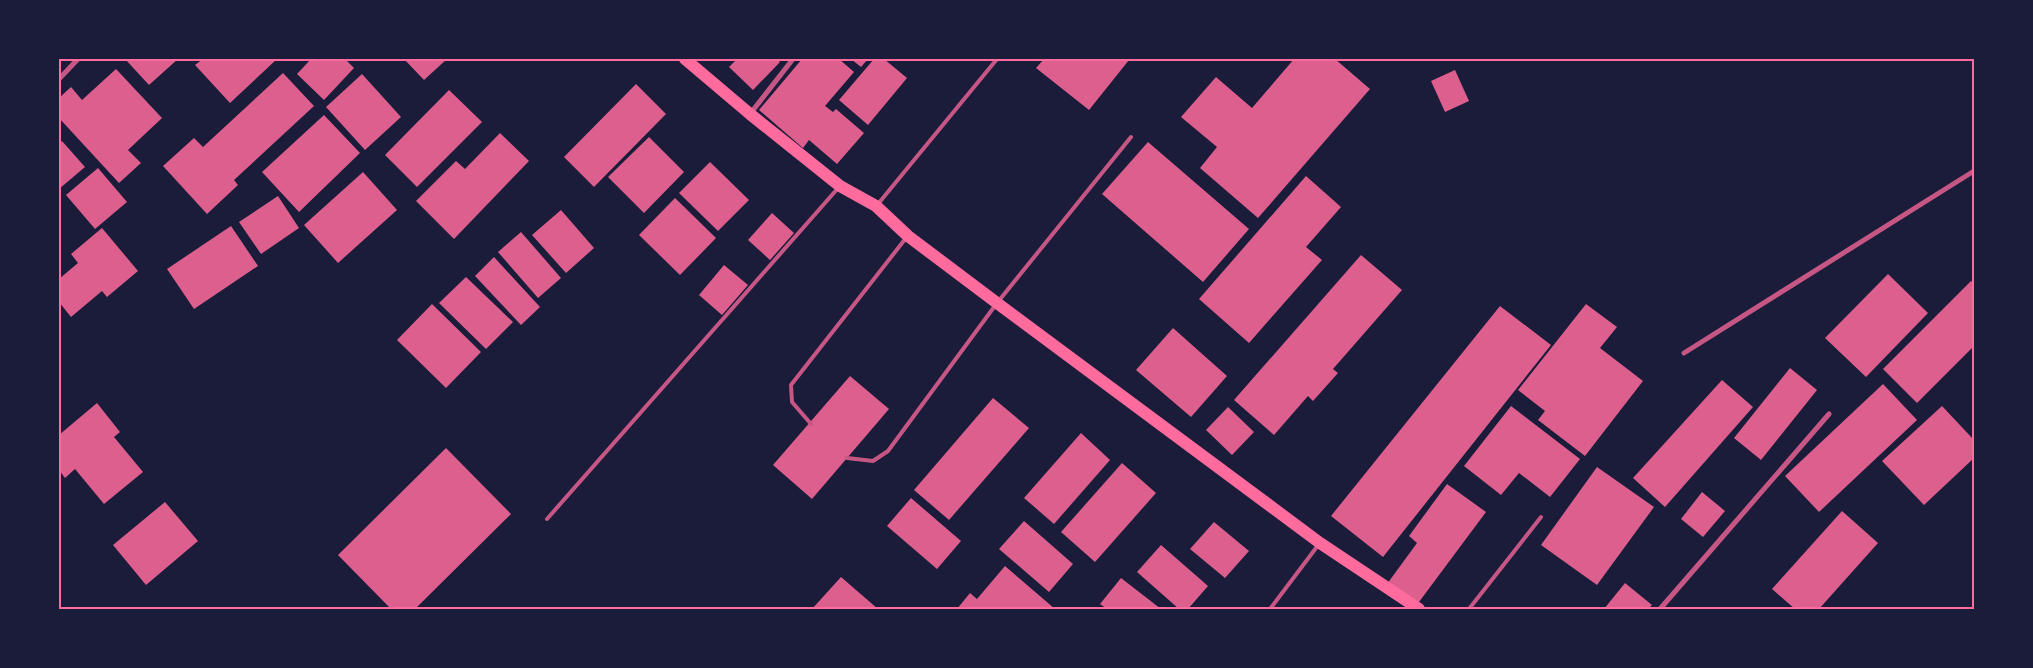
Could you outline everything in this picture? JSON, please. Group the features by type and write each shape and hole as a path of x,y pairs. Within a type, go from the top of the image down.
{"main road":[{"path":"685,59 840,186 876,206 908,236 997,303 1320,542 1419,609"}],"street":[{"path":"59,79 78,59"},
{"path":"750,114 793,59"},
{"path":"1684,352 1974,171"},
{"path":"1660,609 1829,414"}],"lane":[{"path":"876,206 997,59"},
{"path":"847,458 874,461 888,450 997,303 1131,137"},
{"path":"547,519 840,186"},
{"path":"810,424 792,402 790,385 908,236"},
{"path":"1469,609 1541,517"},
{"path":"1270,609 1320,542"}],"building":[{"path":"125,59 178,59 149,85"},
{"path":"203,59 277,59 230,103 195,65"},
{"path":"311,59 345,59 354,68 324,100 297,74"},
{"path":"404,59 447,59 424,80"},
{"path":"737,59 777,59 780,62 753,90 729,67"},
{"path":"802,59 839,59 854,72 825,106 833,112 836,109 864,133 837,164 809,140 803,148 759,110"},
{"path":"851,59 868,59 861,67"},
{"path":"874,59 884,59 907,78 868,125 839,100"},
{"path":"1044,59 1129,60 1089,110 1036,68"},
{"path":"1294,59 1335,59 1370,89 1258,218 1200,168 1217,147 1181,117 1216,77 1252,108"},
{"path":"116,69 162,118 128,150 141,163 119,183 59,118 59,98 71,87 82,100"},
{"path":"1455,70 1469,101 1445,112 1431,81"},
{"path":"283,73 314,106 234,180 238,185 207,214 163,166 194,138 203,147"},
{"path":"362,74 401,117 365,150 326,107"},
{"path":"636,84 666,114 594,187 564,157"},
{"path":"449,90 482,122 417,187 385,155"},
{"path":"324,115 360,153 299,212 262,172"},
{"path":"500,133 529,161 454,239 416,201 456,161 465,169"},
{"path":"649,137 684,172 644,213 608,177"},
{"path":"62,141 85,167 59,189 59,144"},
{"path":"1148,142 1249,229 1203,282 1102,194"},
{"path":"710,162 749,200 718,231 679,193"},
{"path":"98,168 127,202 95,229 66,195"},
{"path":"363,172 397,210 338,263 304,225"},
{"path":"1306,176 1341,207 1306,247 1322,260 1249,343 1199,299"},
{"path":"278,196 299,228 261,254 239,222"},
{"path":"675,198 716,238 680,275 639,235"},
{"path":"561,210 594,248 566,273 532,235"},
{"path":"772,213 794,233 770,260 748,240"},
{"path":"231,226 258,266 194,309 167,269"},
{"path":"102,228 138,271 107,297 102,291 71,317 59,302 59,279 78,263 71,254"},
{"path":"521,232 561,278 538,298 498,252"},
{"path":"1361,255 1402,290 1333,369 1338,373 1313,401 1308,396 1274,435 1234,400"},
{"path":"494,257 540,307 521,325 475,276"},
{"path":"724,265 748,285 722,315 699,295"},
{"path":"1888,274 1928,313 1866,377 1825,338"},
{"path":"466,277 513,322 486,349 439,303"},
{"path":"1971,281 1974,284 1974,346 1917,403 1883,369"},
{"path":"432,304 481,352 446,388 397,340"},
{"path":"1586,304 1617,327 1600,348 1643,381 1585,456 1538,420 1545,411 1518,390"},
{"path":"1500,306 1551,345 1383,557 1331,516"},
{"path":"1173,328 1227,376 1191,417 1136,370"},
{"path":"1790,368 1817,390 1761,460 1734,438"},
{"path":"850,376 889,409 812,499 773,465"},
{"path":"1722,380 1753,407 1665,507 1633,478"},
{"path":"1883,384 1917,420 1819,512 1785,476"},
{"path":"993,398 1029,428 949,520 914,490"},
{"path":"97,403 120,432 114,437 143,472 104,504 75,469 65,478 59,470 59,435"},
{"path":"1511,406 1580,459 1550,497 1519,473 1501,495 1464,466"},
{"path":"1942,406 1974,440 1974,458 1924,505 1882,461"},
{"path":"1228,407 1254,432 1232,455 1206,430"},
{"path":"1081,433 1110,460 1054,524 1024,498"},
{"path":"446,448 511,514 415,609 391,609 338,555"},
{"path":"1122,463 1156,493 1095,562 1061,532"},
{"path":"1597,467 1654,507 1597,585 1541,545"},
{"path":"1447,484 1486,512 1416,606 1387,584 1417,543 1409,536"},
{"path":"1702,492 1725,511 1703,537 1681,519"},
{"path":"911,498 961,541 937,569 887,526"},
{"path":"165,502 198,541 146,585 113,545"},
{"path":"1842,511 1878,543 1819,609 1795,609 1772,589"},
{"path":"1024,521 1073,564 1049,592 999,549"},
{"path":"1214,522 1249,551 1225,578 1190,549"},
{"path":"1161,545 1208,586 1188,609 1179,609 1137,572"},
{"path":"1005,566 1055,609 957,609 970,593 977,599"},
{"path":"841,577 878,609 812,609"},
{"path":"1121,578 1161,609 1107,609 1100,604"},
{"path":"1625,583 1652,605 1648,609 1604,609"}]}
